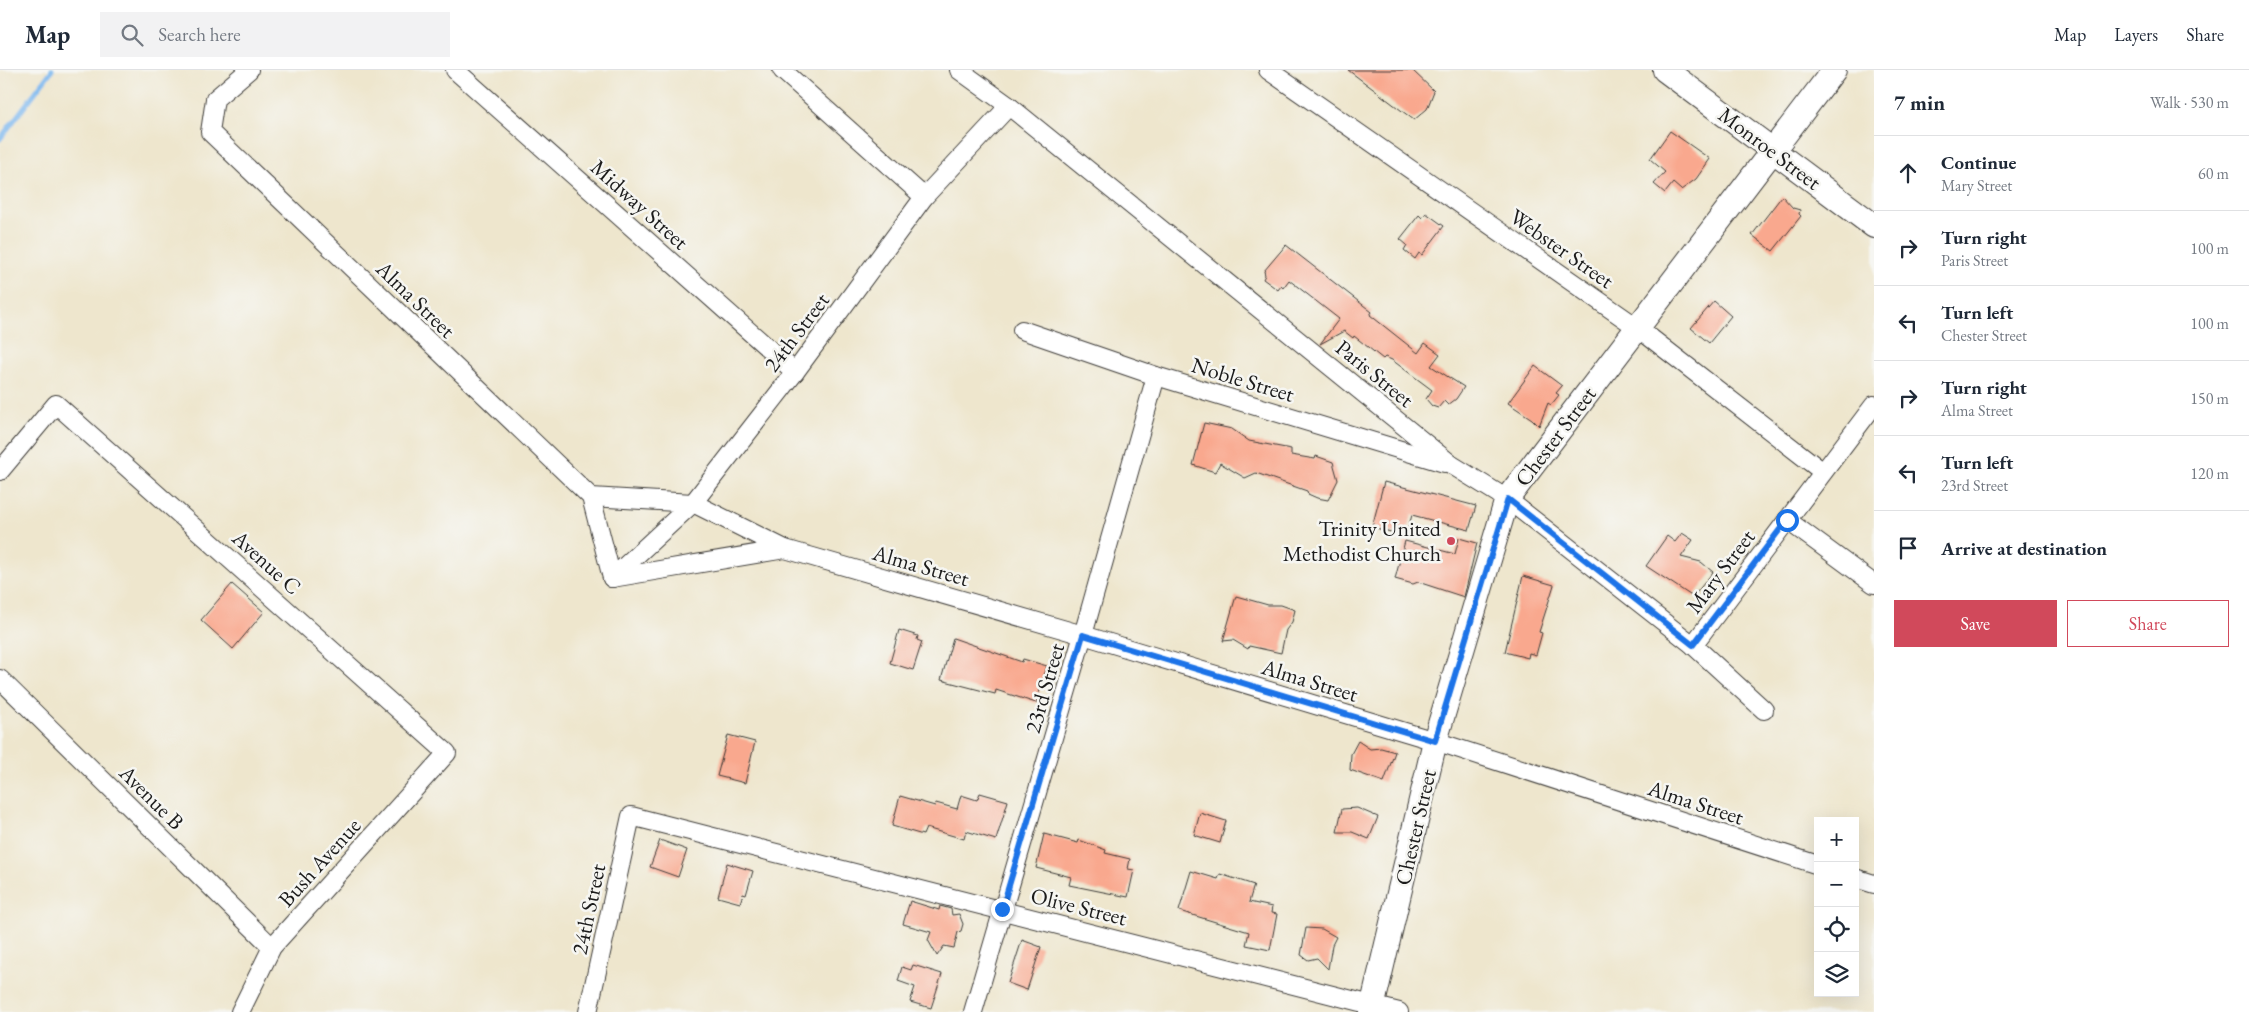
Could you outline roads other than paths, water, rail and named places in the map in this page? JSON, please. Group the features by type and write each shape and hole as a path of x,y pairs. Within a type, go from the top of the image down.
{"street":[{"name":"Alma Street","path":"249,70 215,99 210,132 590,497 693,503 785,549 1083,635 1435,741 1814,864"},
{"name":"Midway Street","path":"455,70 795,372"},
{"path":"782,70 924,197"},
{"name":"Paris Street","path":"958,70 1008,106 1452,465 1508,499 1693,645 1764,710"},
{"name":"Webster Street","path":"1268,70 1638,328 1823,472"},
{"name":"Monroe Street","path":"1665,70 1874,226"},
{"name":"Chester Street","path":"1372,1008 1435,741 1508,499 1834,70"},
{"name":"24th Street","path":"612,578 693,503 795,372 924,197 1008,106"},
{"name":"Noble Street","path":"1022,330 1156,376 1452,465"},
{"name":"23rd Street","path":"973,1012 1156,376"},
{"name":"Avenue C","path":"0,471 56,404 447,753"},
{"name":"Mary Street","path":"1693,645 1874,405"},
{"path":"590,497 612,578"},
{"path":"1787,520 1874,584"},
{"name":"Alma Street","path":"612,578 785,549"},
{"name":"Avenue B","path":"0,679 272,947"},
{"name":"Bush Avenue","path":"240,1012 272,947 447,753"},
{"name":"24th Street","path":"588,1012 631,816"},
{"name":"Olive Street","path":"631,816 1002,909 1372,1008 1399,1012"},
{"path":"1859,879 1874,884"}],"waterway":[{"path":"0,139 52,70"}],"place":[{"name":"Trinity United Methodist Church","path":"1451,541"}]}
